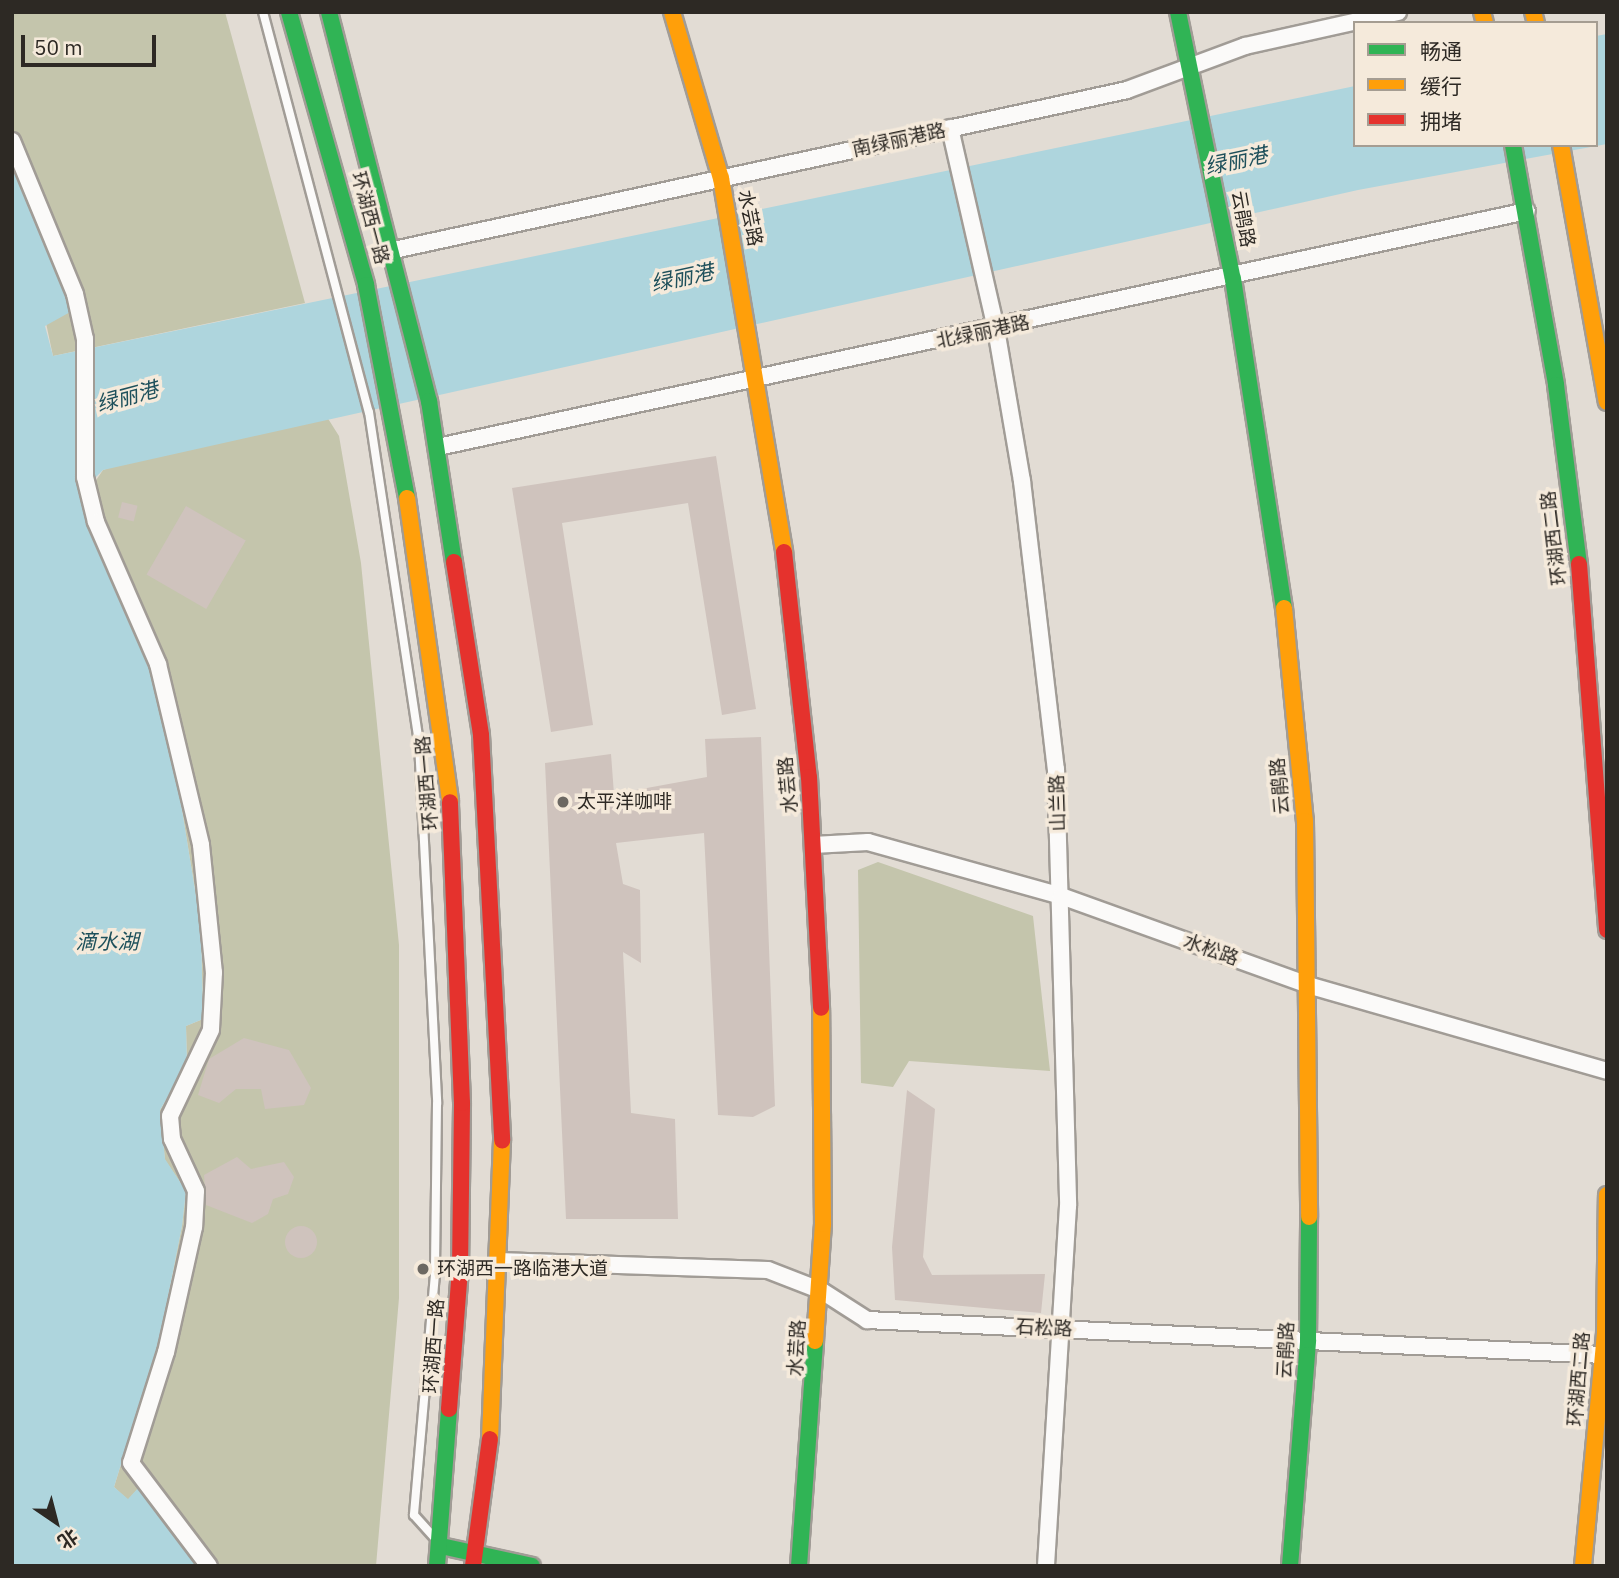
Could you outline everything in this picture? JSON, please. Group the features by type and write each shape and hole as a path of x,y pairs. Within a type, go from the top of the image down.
{"main road":[{"name":"环湖西一路","path":"289,12 366,285 393,408 443,721 459,912 460,1270 441,1546 437,1566"},
{"name":"环湖西一路","path":"329,12 394,250 438,447 467,614 496,908 504,1102 489,1468 475,1558"},
{"name":"水芸路","path":"672,12 721,178 750,332 755,380 790,590 813,845 823,1054 822,1291 799,1566"},
{"name":"云鹃路","path":"1178,12 1194,63 1233,279 1284,607 1305,821 1311,986 1308,1340 1290,1566"},
{"name":"环湖西二路","path":"1513,147 1527,211 1579,562 1607,930"},
{"path":"1562,150 1607,402"},
{"name":"环湖西二路","path":"1583,1566 1603,1355 1607,1195"},
{"path":"441,1546 475,1558 533,1566"}],"street":[{"name":"南绿丽港路","path":"1362,21 1398,12"},
{"name":"南绿丽港路","path":"394,250 1127,90 1194,63 1353,23"},
{"name":"山兰路","path":"950,128 996,329 1042,626 1061,896 1068,1084 1064,1329 1046,1566"},
{"path":"12,141 75,294 85,339 85,477 96,523 158,664 180,736 209,904 211,1030 170,1116 175,1147 196,1191 194,1227 166,1352 131,1463 209,1566"},
{"name":"北绿丽港路","path":"438,447 1233,279 1527,211"},
{"name":"水松路","path":"813,845 868,842 1061,896 1311,986 1607,1071"},
{"name":"石松路","path":"498,1261 768,1270 822,1291 867,1320 1603,1355"}],"lane":[{"path":"263,12 341,290 369,412 417,730 431,912 435,1275 414,1515 441,1546"}],"green space":[{"path":"12,12 225,12 305,303 53,356 12,162"},
{"path":"327,417 339,436 361,563 399,945 399,1298 376,1566 198,1566 140,1486 128,1500 114,1487 160,1337 182,1226 186,1191 165,1160 160,1110 187,1064 186,1026 203,1019 201,927 170,736 149,667 84,515 86,495 103,470 123,463"},
{"path":"878,862 1033,916 1050,1071 909,1061 893,1087 861,1083 858,870"}],"water":[{"path":"1607,34 1607,144 1598,146 1598,36"},
{"path":"1353,86 1353,147 1591,147 1358,190 103,470 91,482 84,515 149,667 170,736 201,927 203,1019 186,1026 187,1064 160,1110 165,1159 186,1191 182,1226 160,1337 114,1487 128,1499 141,1485 198,1566 12,1566 12,162 72,311 45,326 53,356"}],"building":[{"path":"716,456 756,709 722,715 688,503 562,523 593,725 551,732 512,488"},
{"path":"122,502 138,506 134,521 118,518"},
{"path":"186,506 246,540 206,609 147,574"},
{"path":"761,737 775,1106 753,1117 718,1115 704,833 616,843 623,884 640,890 641,963 623,952 631,1113 675,1119 678,1219 566,1219 545,763 611,754 614,794 707,777 705,739"},
{"path":"244,1038 289,1050 311,1088 304,1105 265,1109 261,1089 236,1089 219,1103 198,1095 209,1059"},
{"path":"907,1090 935,1109 923,1257 932,1275 1045,1274 1041,1313 895,1300 892,1247"},
{"path":"237,1157 251,1169 284,1162 294,1177 288,1194 273,1199 268,1214 252,1223 206,1205 204,1175"},
{"path":"301,1226 312,1231 317,1242 312,1253 301,1258 290,1253 285,1242 290,1231"}],"traffic: fast":[{"path":"289,12 366,285 407,498"},
{"path":"329,12 429,401 454,562"},
{"path":"1178,12 1233,279 1284,608"},
{"path":"1513,147 1556,385 1579,564"},
{"path":"1290,1566 1308,1340 1309,1217"},
{"path":"799,1566 815,1341"},
{"path":"437,1566 449,1409"},
{"path":"441,1546 532,1566"}],"traffic: slow":[{"path":"672,12 721,178 784,552"},
{"path":"1482,12 1484,21"},
{"path":"1533,12 1535,21"},
{"path":"1561,147 1607,402"},
{"path":"407,498 450,802"},
{"path":"1284,608 1305,821 1309,1217"},
{"path":"815,1341 823,1224 821,1008"},
{"path":"490,1439 502,1140"},
{"path":"1583,1566 1605,1333 1607,1195"}],"traffic: jam":[{"path":"784,552 809,777 821,1008"},
{"path":"454,562 481,735 502,1140"},
{"path":"1579,564 1607,930"},
{"path":"449,1409 460,1270 462,1103 450,802"},
{"path":"473,1566 490,1439"}],"place":[{"name":"太平洋咖啡","path":"563,802"},
{"name":"环湖西一路临港大道","path":"423,1269"}],"water label":[{"name":"绿丽港","path":"1236,160"},
{"name":"绿丽港","path":"682,277"},
{"name":"绿丽港","path":"127,396"},
{"name":"滴水湖","path":"107,941"}]}
